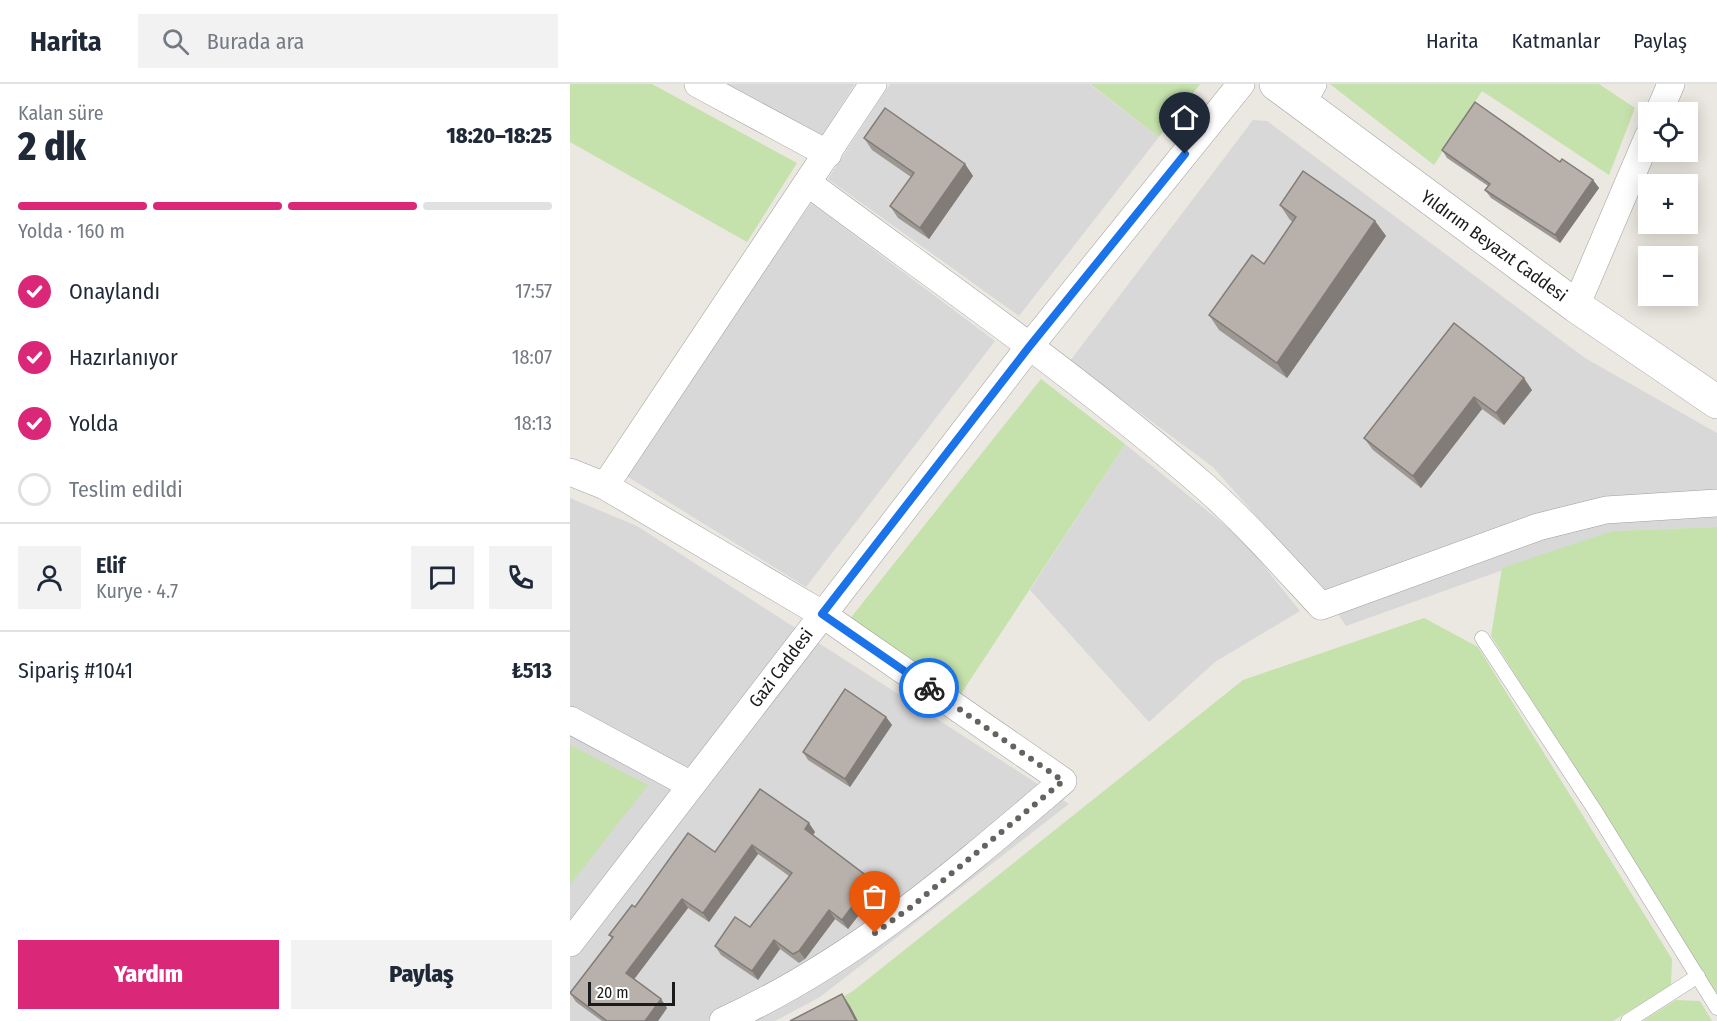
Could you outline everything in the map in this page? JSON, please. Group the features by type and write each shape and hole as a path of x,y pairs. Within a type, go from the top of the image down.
{"street":[{"path":"698,84 828,154"},
{"path":"605,486 873,84"},
{"name":"Gazi Caddesi","path":"572,936 691,786 1029,347 1241,84"},
{"name":"Yıldırım Beyazıt Caddesi","path":"1276,84 1307,94 1576,306 1717,402"},
{"path":"1663,102 1671,84"},
{"path":"1576,306 1638,160"},
{"path":"808,183 1147,438 1206,487 1258,538 1321,606 1538,527 1606,510 1717,503"},
{"path":"570,472 605,486 822,614 1063,781 895,920 775,998 723,1021"},
{"path":"570,720 691,786"}],"lane":[{"path":"1482,638 1594,809 1717,1008"},
{"path":"1628,1021 1698,976"}],"shaded area":[{"path":"725,84 855,84 821,137"},
{"path":"890,84 1089,84 1159,137 1019,316 828,179"},
{"path":"1253,120 1267,121 1585,358 1717,433 1717,527 1612,531 1346,626 1321,589 1213,467 1070,361"},
{"path":"811,203 995,341 806,587 625,475"},
{"path":"1125,444 1243,540 1300,611 1215,662 1149,722 1030,590"},
{"path":"570,498 637,526 1069,804 820,997 775,1021 570,1021"}],"green space":[{"path":"570,84 652,84 797,163 747,242 570,142"},
{"path":"1090,84 1200,84 1159,137"},
{"path":"1330,84 1599,84 1635,108 1609,175 1482,91 1434,165"},
{"path":"1041,379 1125,444 959,697 849,620"},
{"path":"1717,527 1717,994 1491,636 1502,568 1612,531"},
{"path":"1424,618 1478,647 1672,959 1671,985 1613,1021 800,1021 853,991 1243,680"},
{"path":"570,745 648,785 570,885"},
{"path":"1676,1000 1700,1001 1712,1021 1643,1021"}],"building":[{"path":"1475,102 1560,162 1562,159 1593,180 1555,235 1485,190 1490,184 1442,150"},
{"path":"885,108 965,164 920,228 890,206 914,173 864,138"},
{"path":"1303,171 1375,221 1277,363 1209,315 1252,255 1264,264 1296,217 1280,205"},
{"path":"1454,323 1524,378 1496,413 1474,397 1413,476 1364,438"},
{"path":"845,689 886,717 845,779 803,752"},
{"path":"760,789 809,823 805,829 872,880 842,920 829,910 799,951 793,954 774,940 752,971 715,946 735,917 750,927 792,873 752,845 703,913 682,899 626,973 661,999 645,1021 607,1021 570,993 613,937 609,935 632,905 635,907 688,833 715,852"},
{"path":"842,994 856,1021 790,1021"}],"way so far":[{"path":"875,933 895,920 1063,781 929,688"}],"route":[{"path":"929,688 822,614 1029,347 1185,154"}]}
